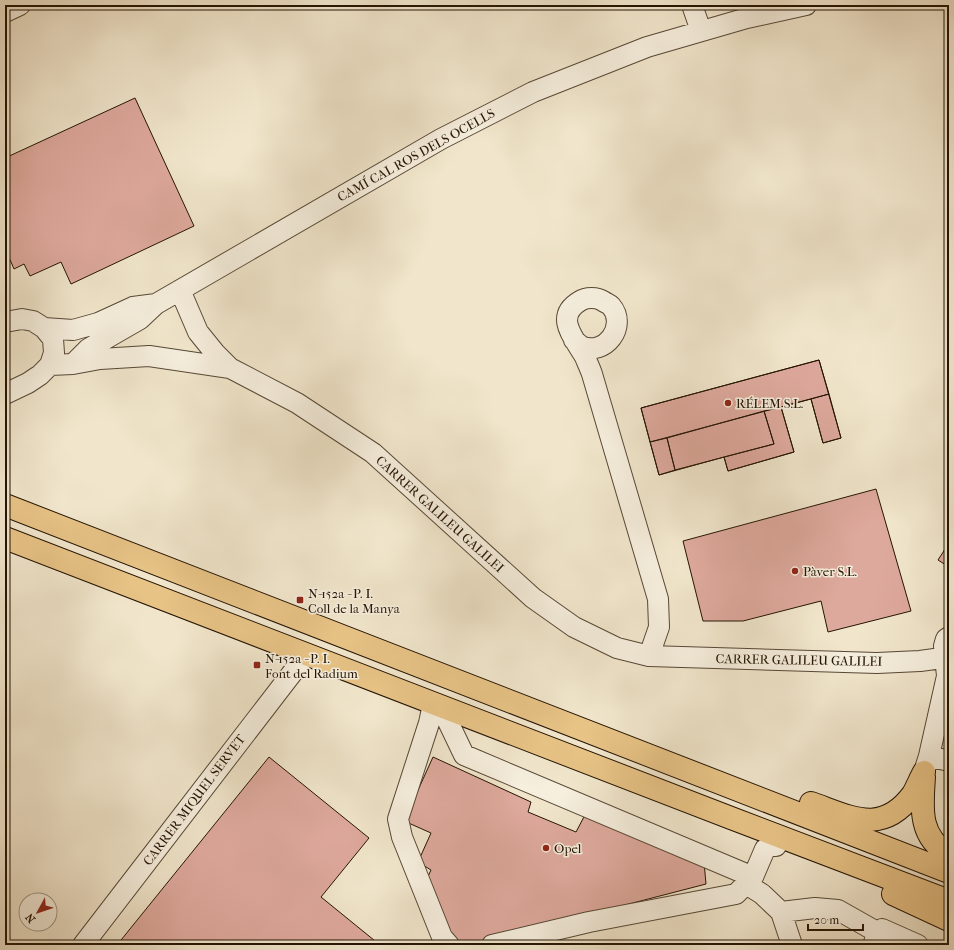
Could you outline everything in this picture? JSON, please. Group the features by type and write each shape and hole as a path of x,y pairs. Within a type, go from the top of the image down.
{"highway":[{"path":"5,505 949,872"},
{"path":"5,538 949,901"},
{"path":"636,751 661,754 686,760 758,783 854,818 876,820 892,814 902,806 914,792 927,764"},
{"path":"927,764 922,802 923,819 930,837"},
{"path":"892,814 910,821 949,854"},
{"path":"731,818 776,846 900,897 949,920"}],"street":[{"path":"5,12 20,5"},
{"path":"692,5 701,31"},
{"name":"CAMÍ CAL ROS DELS OCELLS","path":"73,364 88,349 140,319 156,304 441,139 534,92 647,47 746,18 806,5"},
{"name":"CARRER GALILEU GALILEI","path":"180,290 198,332 230,368"},
{"path":"592,374 597,356 613,336 617,326 616,316 611,306 600,299 590,298 581,300 568,314 568,331 584,357 592,374 658,599 658,627 649,656"},
{"name":"CAMÍ CAL ROS DELS OCELLS","path":"5,308 14,321 33,322 44,328 73,330 98,323 133,307 156,304"},
{"path":"5,394 28,383 40,375 50,365 54,353 53,339 44,328"},
{"path":"574,340 581,346 589,348 598,347 606,343"},
{"name":"CARRER GALILEU GALILEI","path":"50,365 73,364 100,359 149,356 230,368 297,403 373,453 533,598 574,627 617,648 649,656 877,663 920,661 947,657"},
{"path":"949,637 945,641 947,676 927,764 949,761"},
{"name":"CARRER MIQUEL SERVET","path":"83,945 306,655"},
{"path":"437,705 464,755 750,880 781,912 792,945"},
{"path":"437,705 429,723 398,819 402,837 442,937 449,945"},
{"path":"492,945 589,922 736,894 750,880 765,849 770,846 776,846"},
{"path":"781,912 815,908 838,910 875,939 882,929 918,945"}],"building":[{"path":"135,98 194,226 71,284 61,262 30,276 24,264 14,269 5,248 5,158"},
{"path":"819,360 841,438 823,443 811,399 781,407 794,452 728,471 724,457 659,475 641,408"},
{"name":"RÉLEM S.L.","path":"819,360 829,394 650,442 641,408"},
{"name":"RÉLEM S.L.","path":"829,394 841,438 823,443 811,399"},
{"name":"RÉLEM S.L.","path":"781,407 794,452 728,471 724,457 774,444 764,411"},
{"name":"RÉLEM S.L.","path":"764,411 774,444 675,470 667,438"},
{"path":"667,438 675,470 659,475 650,442"},
{"name":"Pàver S.L.","path":"876,489 911,611 828,632 821,601 743,621 703,621 683,541"},
{"path":"949,543 949,567 938,560"},
{"path":"269,757 369,838 321,897 380,945 117,945"},
{"name":"Opel","path":"433,757 531,802 528,812 576,832 586,813 704,862 706,884 471,945 462,945 453,940 424,885 431,870 418,862 431,833 404,821"}],"place":[{"name":"RÉLEM S.L.","path":"728,403"},
{"name":"Pàver S.L.","path":"795,571"},
{"name":"N-152a - P. I. Coll de la Manya","path":"300,600"},
{"name":"N-152a - P. I. Font del Radium","path":"257,665"},
{"name":"Opel","path":"546,848"}]}
